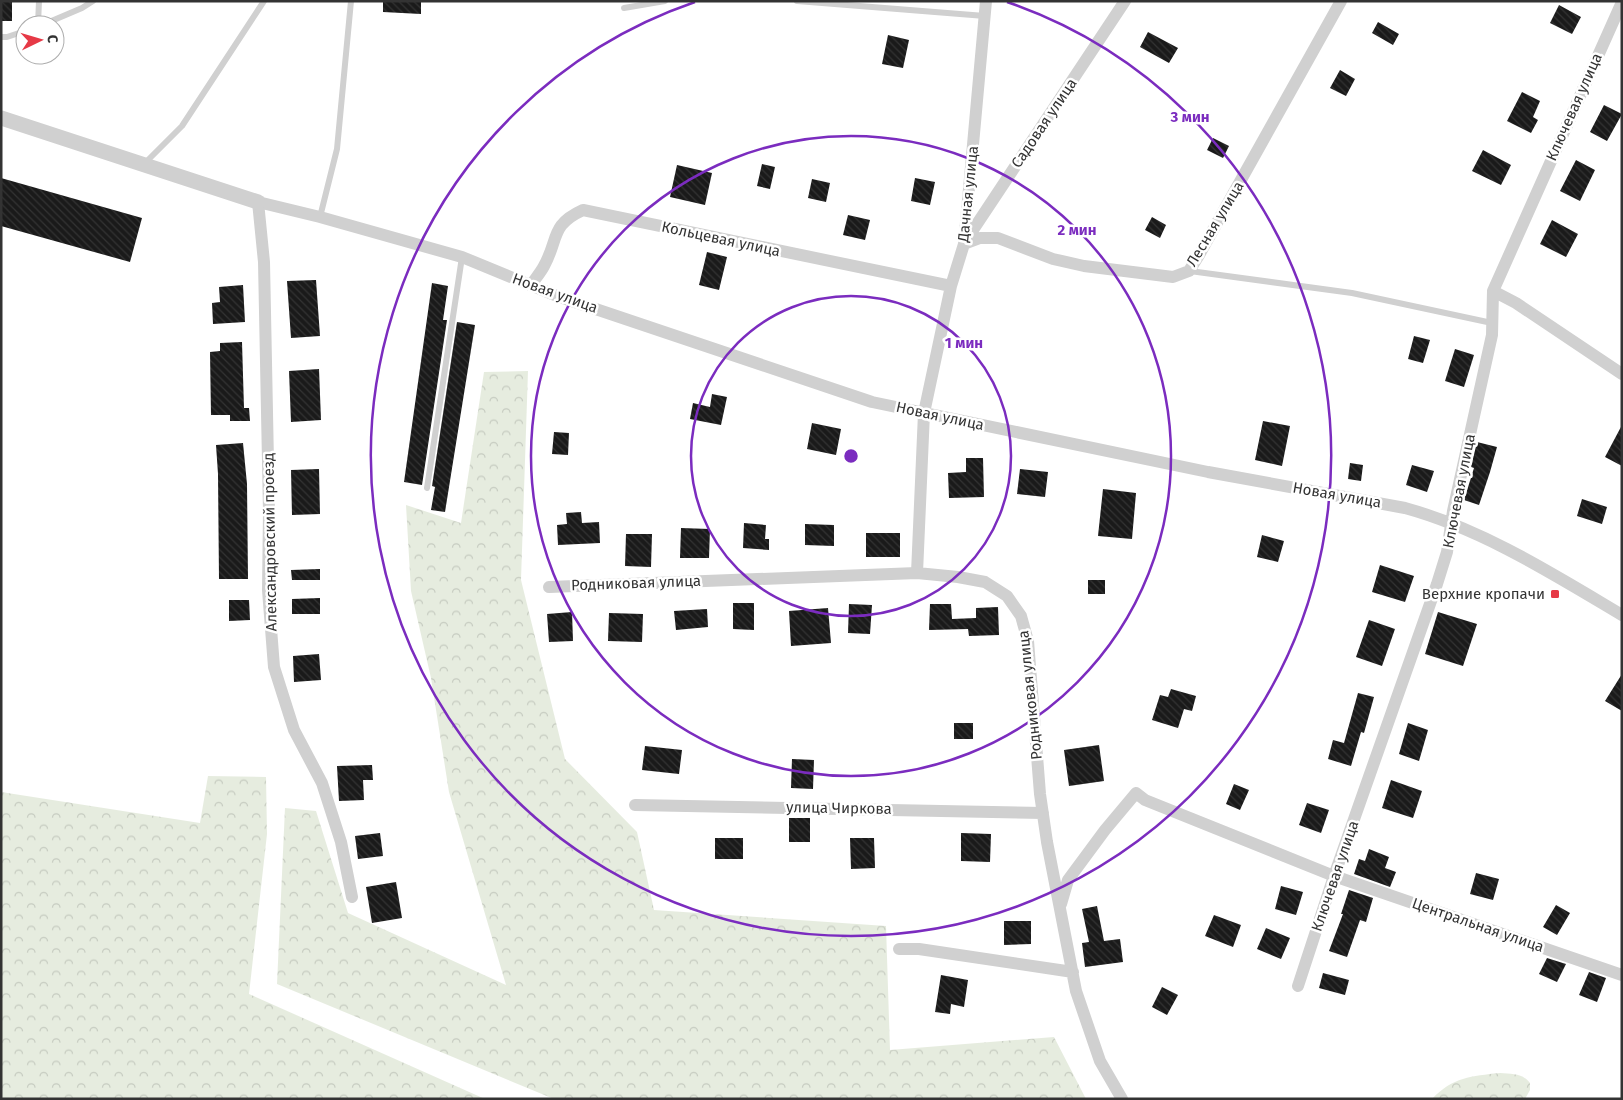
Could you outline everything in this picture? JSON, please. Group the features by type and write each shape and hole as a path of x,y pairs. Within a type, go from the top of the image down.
{"street":[{"name":"Дачная улица","path":"917,573 924,413 951,286 964,244 986,1"},
{"name":"Садовая улица","path":"964,244 1125,1"},
{"name":"Лесная улица","path":"964,244 980,238 998,238 1053,258 1084,266 1173,277 1188,271 1199,255 1341,1"},
{"name":"Ключевая улица","path":"1298,986 1334,876 1447,552 1451,524 1492,335 1493,291 1622,2"},
{"path":"1,118 258,202"},
{"name":"Новая улица","path":"258,202 320,217 462,257 557,296 872,402 1208,472 1404,508 1430,515 1526,558 1622,615"},
{"name":"Александровский проезд","path":"258,202 264,262 269,512 268,590 274,667 294,730 322,783 341,842 352,898"},
{"name":"Кольцевая улица","path":"530,285 544,266 558,230 570,216 583,210 951,286"},
{"path":"1493,291 1516,303 1622,374"},
{"name":"Родниковая улица","path":"549,587 917,573 985,582 1007,596 1021,616 1028,641 1033,721 1043,813 1076,991 1100,1061 1122,1099"},
{"name":"Центральная улица","path":"1060,908 1068,880 1105,830 1136,793 1145,800 1334,876 1622,975"},
{"name":"улица Чиркова","path":"635,805 1043,813"},
{"path":"899,949 919,949 1072,972"}],"lane":[{"path":"38,15 39,1"},
{"path":"65,15 93,1"},
{"path":"143,165 182,126 264,1"},
{"path":"320,217 336,149 351,1"},
{"path":"624,8 665,1"},
{"path":"797,1 985,16"},
{"path":"1,37 15,34"},
{"path":"427,488 462,257"},
{"path":"1188,271 1352,293 1492,323"}],"green space":[{"path":"528,371 521,580 565,759 637,832 654,910 886,926 890,1050 1054,1037 1086,1099 554,1099 277,984 285,808 316,811 348,913 506,985 449,792 431,678 411,591 406,505 461,523 484,372"},
{"path":"208,776 266,777 267,834 249,994 485,1099 1,1099 1,792 200,823"},
{"path":"1500,1073 1524,1077 1530,1083 1530,1090 1525,1099 1432,1099 1447,1086 1455,1082 1480,1075"}],"building":[{"path":"1,1 12,1 12,21 1,21"},
{"path":"383,1 421,1 421,14 383,12"},
{"path":"1559,5 1581,17 1572,34 1550,23"},
{"path":"1378,22 1399,34 1393,45 1372,33"},
{"path":"1148,32 1178,48 1169,63 1140,47"},
{"path":"888,35 909,40 903,68 882,64"},
{"path":"1340,70 1355,79 1346,96 1330,88"},
{"path":"1522,92 1540,101 1533,117 1538,120 1531,133 1507,121"},
{"path":"1604,105 1622,114 1607,141 1590,132"},
{"path":"1213,138 1229,146 1223,158 1207,150"},
{"path":"1483,150 1511,165 1501,185 1472,171"},
{"path":"1576,160 1595,170 1580,201 1560,191"},
{"path":"762,164 775,167 770,189 757,186"},
{"path":"677,165 712,173 705,205 670,197"},
{"path":"1,178 142,218 130,262 1,226"},
{"path":"915,178 935,182 930,205 911,201"},
{"path":"812,179 830,183 826,202 808,198"},
{"path":"848,215 870,220 865,240 843,235"},
{"path":"1152,217 1166,225 1160,238 1145,230"},
{"path":"1552,220 1578,234 1566,257 1540,244"},
{"path":"707,252 727,257 719,290 699,285"},
{"path":"316,280 320,336 291,338 287,281"},
{"path":"432,283 448,286 443,320 447,320 422,485 404,482"},
{"path":"243,285 245,322 213,324 212,303 220,302 219,287"},
{"path":"457,322 475,325 445,512 431,510 435,487 432,486"},
{"path":"1414,336 1430,340 1423,363 1408,359"},
{"path":"242,342 244,408 249,408 250,421 230,421 230,415 211,415 210,352 220,351 220,343"},
{"path":"1455,349 1474,355 1464,387 1445,381"},
{"path":"319,369 321,420 291,422 289,371"},
{"path":"712,394 727,397 721,425 690,419 693,403 710,407"},
{"path":"1263,421 1290,426 1282,466 1255,460"},
{"path":"812,423 841,429 836,455 807,449"},
{"path":"1622,425 1622,466 1605,457"},
{"path":"554,432 569,433 568,455 552,454"},
{"path":"1477,442 1497,447 1479,505 1464,500 1474,468 1471,467"},
{"path":"243,443 247,484 248,579 219,579 216,445"},
{"path":"966,458 983,458 984,497 949,498 948,473 966,472"},
{"path":"1350,463 1363,465 1361,481 1348,479"},
{"path":"1412,465 1434,471 1427,492 1406,485"},
{"path":"319,469 320,514 292,515 291,470"},
{"path":"1020,469 1048,472 1045,497 1017,494"},
{"path":"1103,489 1136,493 1132,539 1098,536"},
{"path":"1582,499 1607,507 1602,524 1577,516"},
{"path":"581,512 582,523 599,522 600,543 558,545 557,525 567,524 566,513"},
{"path":"744,523 766,525 765,539 769,539 769,550 743,548"},
{"path":"805,524 834,525 834,546 805,545"},
{"path":"681,528 710,529 709,558 680,558"},
{"path":"866,533 900,533 900,557 866,557"},
{"path":"626,534 652,534 651,567 625,566"},
{"path":"1262,535 1284,541 1278,562 1257,557"},
{"path":"1380,565 1414,576 1405,602 1372,592"},
{"path":"320,569 320,580 292,580 291,570"},
{"path":"1088,580 1105,580 1105,594 1088,594"},
{"path":"320,598 320,614 292,614 292,599"},
{"path":"229,600 249,600 250,620 229,621"},
{"path":"733,603 754,603 754,630 733,629"},
{"path":"849,604 872,605 870,634 848,633"},
{"path":"930,604 951,604 952,619 976,618 976,608 998,607 999,635 969,636 968,629 929,630"},
{"path":"828,608 831,643 791,646 789,611"},
{"path":"707,609 708,627 676,630 674,611"},
{"path":"572,612 573,641 549,642 547,614"},
{"path":"1438,612 1477,624 1463,666 1425,654"},
{"path":"609,613 643,614 642,642 608,641"},
{"path":"1369,620 1395,629 1382,666 1356,657"},
{"path":"319,654 321,680 294,682 293,656"},
{"path":"1622,674 1622,711 1605,701"},
{"path":"1171,689 1196,696 1192,711 1184,709 1178,728 1152,720 1160,695 1168,697"},
{"path":"1358,693 1374,697 1364,733 1361,732 1351,766 1328,759 1333,740 1344,743"},
{"path":"954,723 973,723 973,739 954,739"},
{"path":"1408,723 1428,730 1419,761 1399,754"},
{"path":"1099,745 1104,781 1069,786 1064,750"},
{"path":"645,746 682,750 679,774 642,770"},
{"path":"792,759 814,760 813,789 791,788"},
{"path":"372,765 373,780 363,780 364,800 339,801 337,766"},
{"path":"1391,780 1422,791 1413,818 1382,808"},
{"path":"1234,784 1249,790 1240,810 1226,804"},
{"path":"1307,803 1329,810 1321,833 1299,825"},
{"path":"789,818 810,818 810,842 789,842"},
{"path":"380,833 383,856 358,859 355,836"},
{"path":"961,833 991,834 990,862 961,861"},
{"path":"715,838 743,838 743,859 715,859"},
{"path":"850,838 874,838 875,868 851,869"},
{"path":"1369,849 1389,857 1385,868 1396,872 1390,887 1354,874 1359,859 1365,861"},
{"path":"1476,873 1499,879 1493,900 1470,894"},
{"path":"396,882 402,918 372,923 366,887"},
{"path":"1281,886 1303,892 1296,915 1275,909"},
{"path":"1349,890 1373,898 1366,922 1360,920 1347,957 1329,951 1343,914 1341,914"},
{"path":"1556,905 1570,913 1557,935 1543,927"},
{"path":"1097,906 1104,941 1120,939 1123,962 1085,967 1082,943 1089,942 1082,909"},
{"path":"1214,915 1241,925 1233,947 1205,936"},
{"path":"1004,921 1031,921 1031,944 1004,945"},
{"path":"1266,928 1290,938 1281,959 1257,949"},
{"path":"1547,958 1566,964 1557,982 1539,974"},
{"path":"1589,972 1606,978 1597,1002 1579,995"},
{"path":"1323,973 1349,980 1345,995 1319,988"},
{"path":"941,975 968,980 964,1007 951,1004 950,1014 935,1012"},
{"path":"1162,987 1178,995 1167,1015 1152,1007"}],"place":[{"name":"Верхние кропачи","path":"1555,594"}]}
